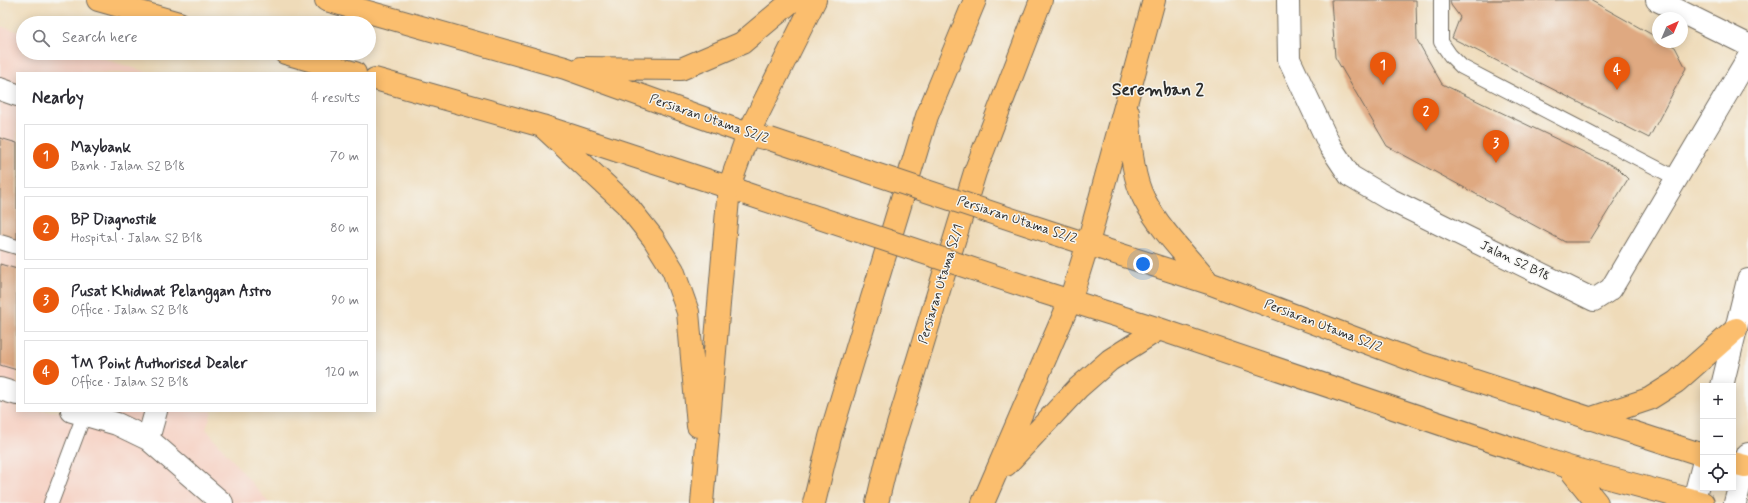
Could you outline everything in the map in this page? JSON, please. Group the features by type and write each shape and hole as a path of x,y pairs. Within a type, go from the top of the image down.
{"main road":[{"path":"98,0 154,16"},
{"name":"Persiaran Utama S2/2","path":"326,0 565,68 748,134 770,139 1209,283 1423,364 1700,454"},
{"path":"565,68 681,69 742,43 793,0"},
{"path":"702,493 738,190 748,134 815,0"},
{"path":"814,503 830,437 927,116 975,0"},
{"name":"Persiaran Utama S2/1","path":"877,503 887,461 976,172 1041,0"},
{"path":"983,503 1070,301 1088,243 1154,0"},
{"path":"310,60 352,72"},
{"path":"376,79 542,126 1042,292 1160,329 1568,467 1697,502"},
{"path":"1127,99 1133,163 1144,198 1161,224 1209,283"},
{"path":"542,126 626,204 653,238 673,270 688,312 702,493"},
{"path":"995,478 1078,388 1110,360 1160,329"},
{"path":"1589,419 1649,400 1676,382 1736,329"},
{"path":"1568,467 1598,503"}],"street":[{"name":"Jalan S2 B18","path":"1288,0 1289,59 1330,146 1350,176 1388,199 1594,300 1611,289 1748,58"},
{"path":"1658,0 1748,45"},
{"path":"0,89 16,95"},
{"path":"1723,383 1748,280"},
{"path":"0,389 16,394"},
{"path":"148,439 156,412"},
{"path":"78,413 117,424 148,439 222,503"},
{"path":"1735,503 1742,461"},
{"path":"1697,502 1700,484"}],"lane":[{"path":"1441,0 1441,42 1450,55 1462,67 1676,178"},
{"path":"0,242 16,247"},
{"path":"51,503 78,413"}],"shaded area":[{"path":"0,26 16,31 16,60 108,60 146,72 16,72 16,412 212,412 206,429 269,503 0,503"}],"building":[{"path":"1331,0 1416,0 1417,40 1442,84 1617,168 1628,179 1589,242 1565,242 1387,146 1335,57"},
{"path":"1450,0 1590,0 1652,35 1652,48 1676,48 1686,68 1649,138 1452,38 1460,17 1451,5"},
{"path":"0,138 16,143 16,241 0,236"},
{"path":"0,264 16,269 16,370 0,365"}],"place":[{"name":"Maybank","path":"1383,85"},
{"name":"TM Point Authorised Dealer","path":"1617,90"},
{"name":"BP Diagnostik","path":"1426,131"},
{"name":"Pusat Khidmat Pelanggan Astro","path":"1496,163"}],"district":[{"name":"Seremban 2","path":"1158,90"}]}
